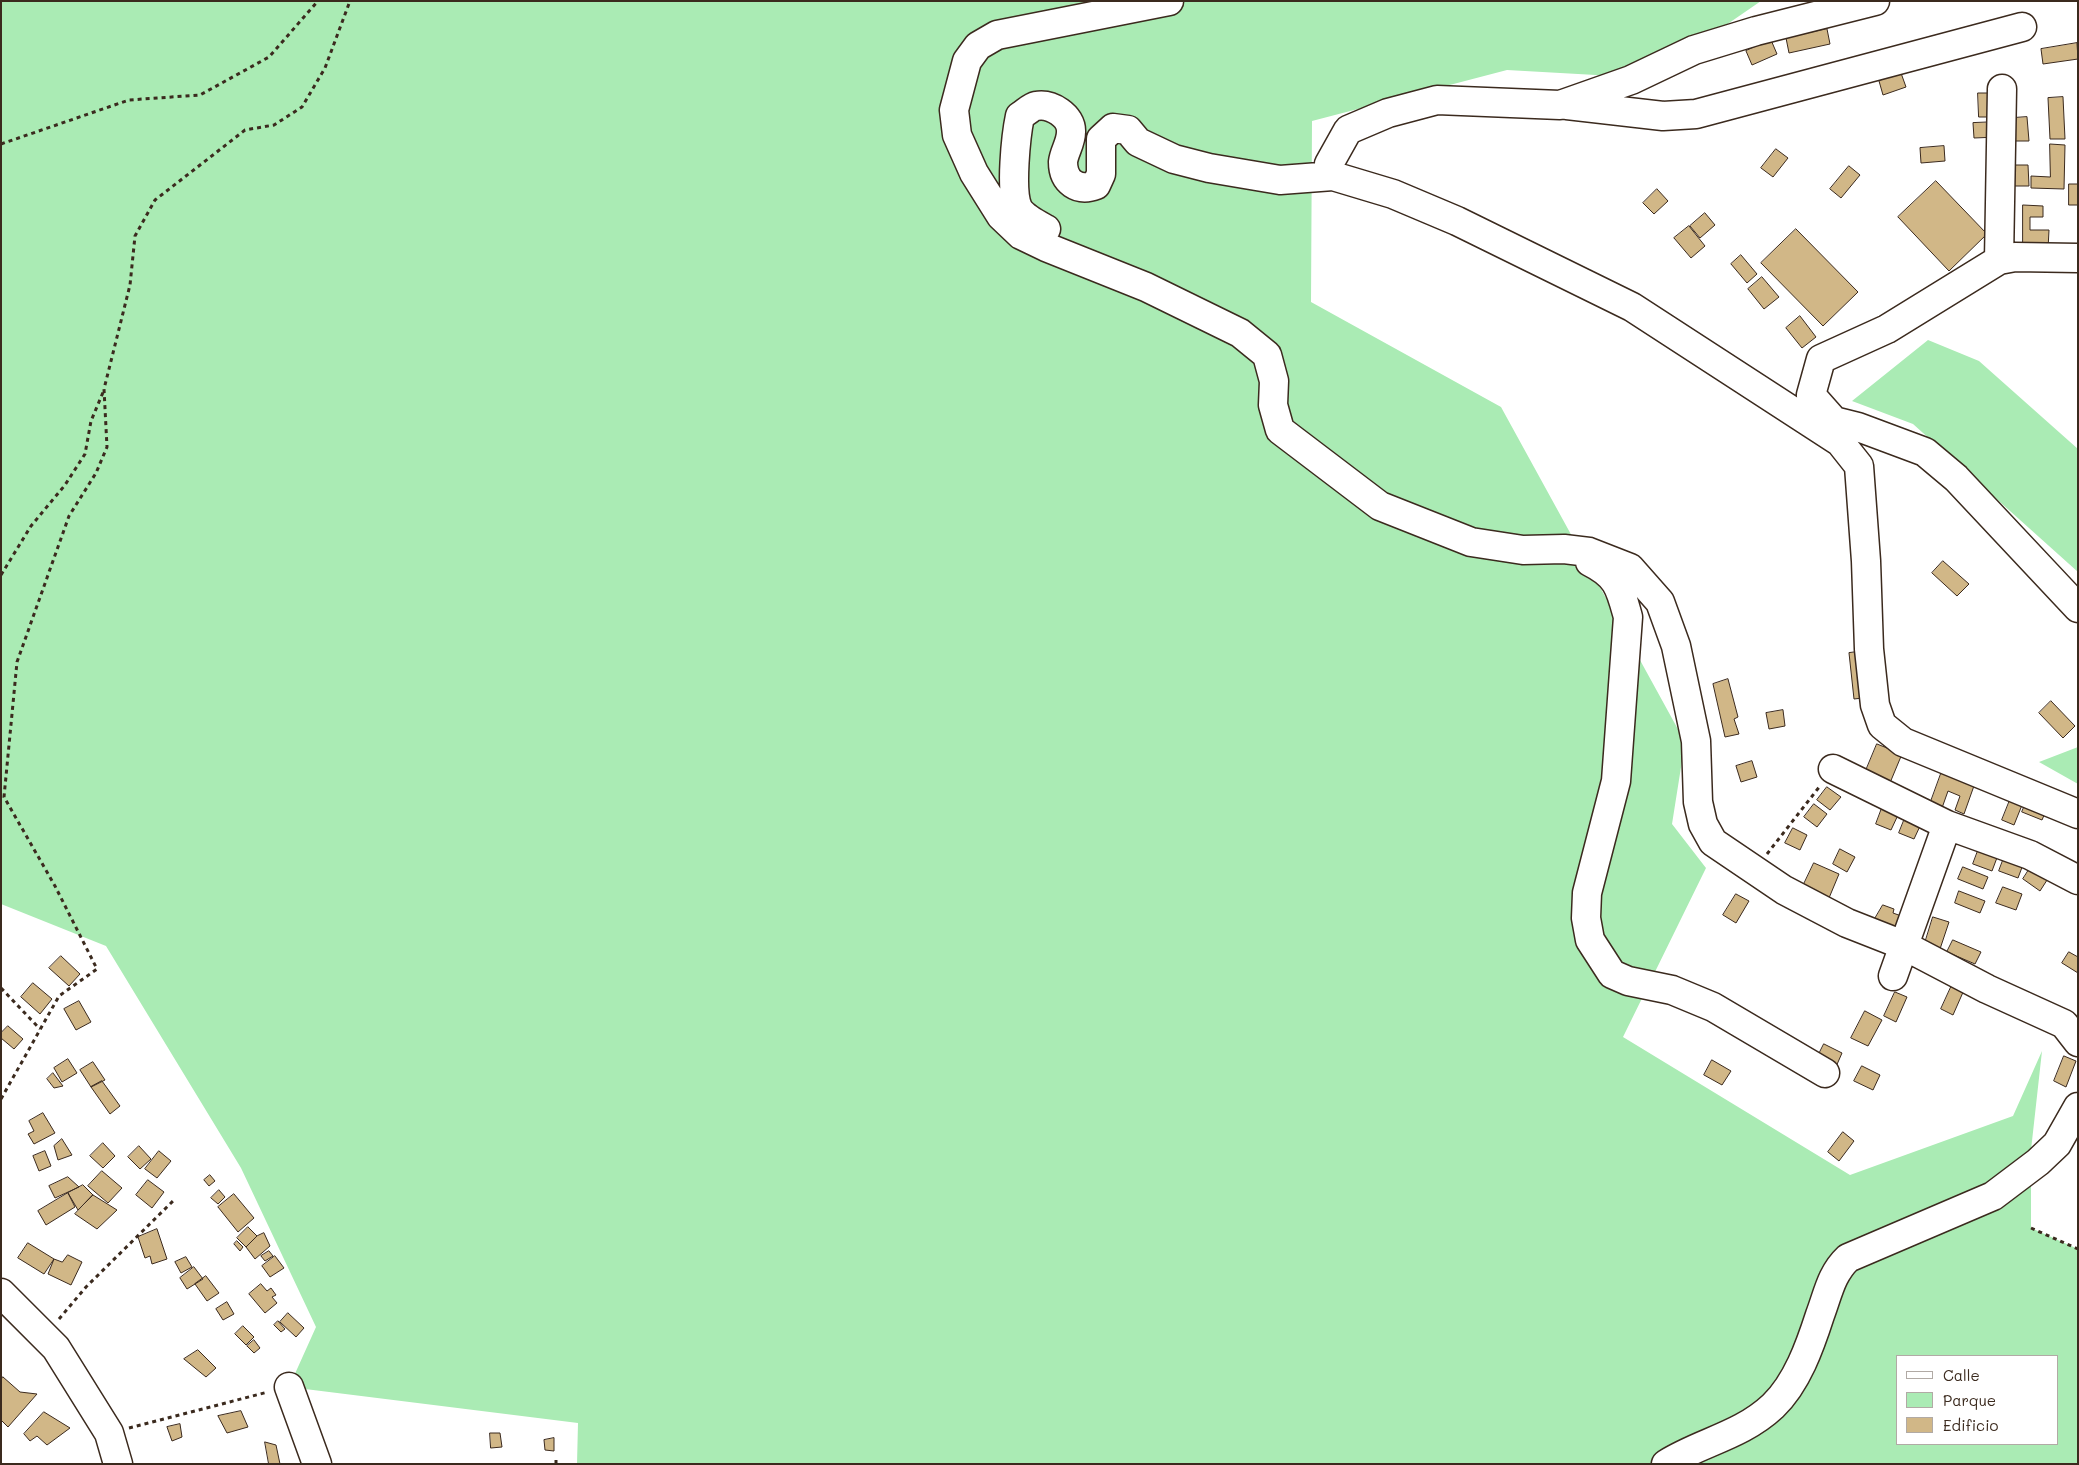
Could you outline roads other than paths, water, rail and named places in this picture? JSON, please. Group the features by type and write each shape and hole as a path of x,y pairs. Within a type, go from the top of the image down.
{"street":[{"path":"1168,1 997,35 978,46 967,61 954,110 957,135 974,173 1001,216 1020,235 1146,287 1240,333 1267,356 1274,381 1274,405 1280,430 1380,506 1471,542 1523,550 1564,549 1589,552 1630,568 1660,602 1676,646 1696,742 1698,802 1703,824 1713,842 1784,890 1847,924 1903,945 1987,989 2064,1024 2078,1042"},
{"path":"1560,105 1632,80 1694,50 1756,31 1875,1"},
{"path":"1333,176 1330,164 1348,130 1388,113 1437,100 1560,105 1663,116 1696,114 2022,27"},
{"path":"1999,260 2002,89"},
{"path":"1146,287 1076,244 1034,222 1019,210 1016,200 1015,143 1020,116 1035,106 1051,106 1066,117 1072,131 1063,161 1066,178 1075,186 1088,188 1096,185 1101,174 1101,139 1113,128 1128,130 1138,142 1154,152 1209,168 1280,180 1333,176 1393,194 1457,221 1632,307 1837,431 1858,427 1925,452 1956,478 2078,608"},
{"path":"2078,258 2015,257 1999,260 1887,329 1820,359 1811,395 1859,466 1866,561 1869,649 1875,705 1882,725 1902,742 2078,814"},
{"path":"1564,549 1604,569 1614,579 1621,592 1628,617 1616,781 1587,893 1586,918 1590,940 1612,974 1628,981 1672,990 1713,1007 1825,1073"},
{"path":"1833,769 1947,825 2030,856 2078,880"},
{"path":"1893,976 1947,825"},
{"path":"1666,1464 1740,1430 1773,1405 1794,1378 1817,1326 1837,1268 1848,1258 1992,1196 2038,1162 2057,1144 2078,1107"},
{"path":"1,1293 56,1348 109,1433 118,1464"},
{"path":"289,1387 317,1464"}]}
